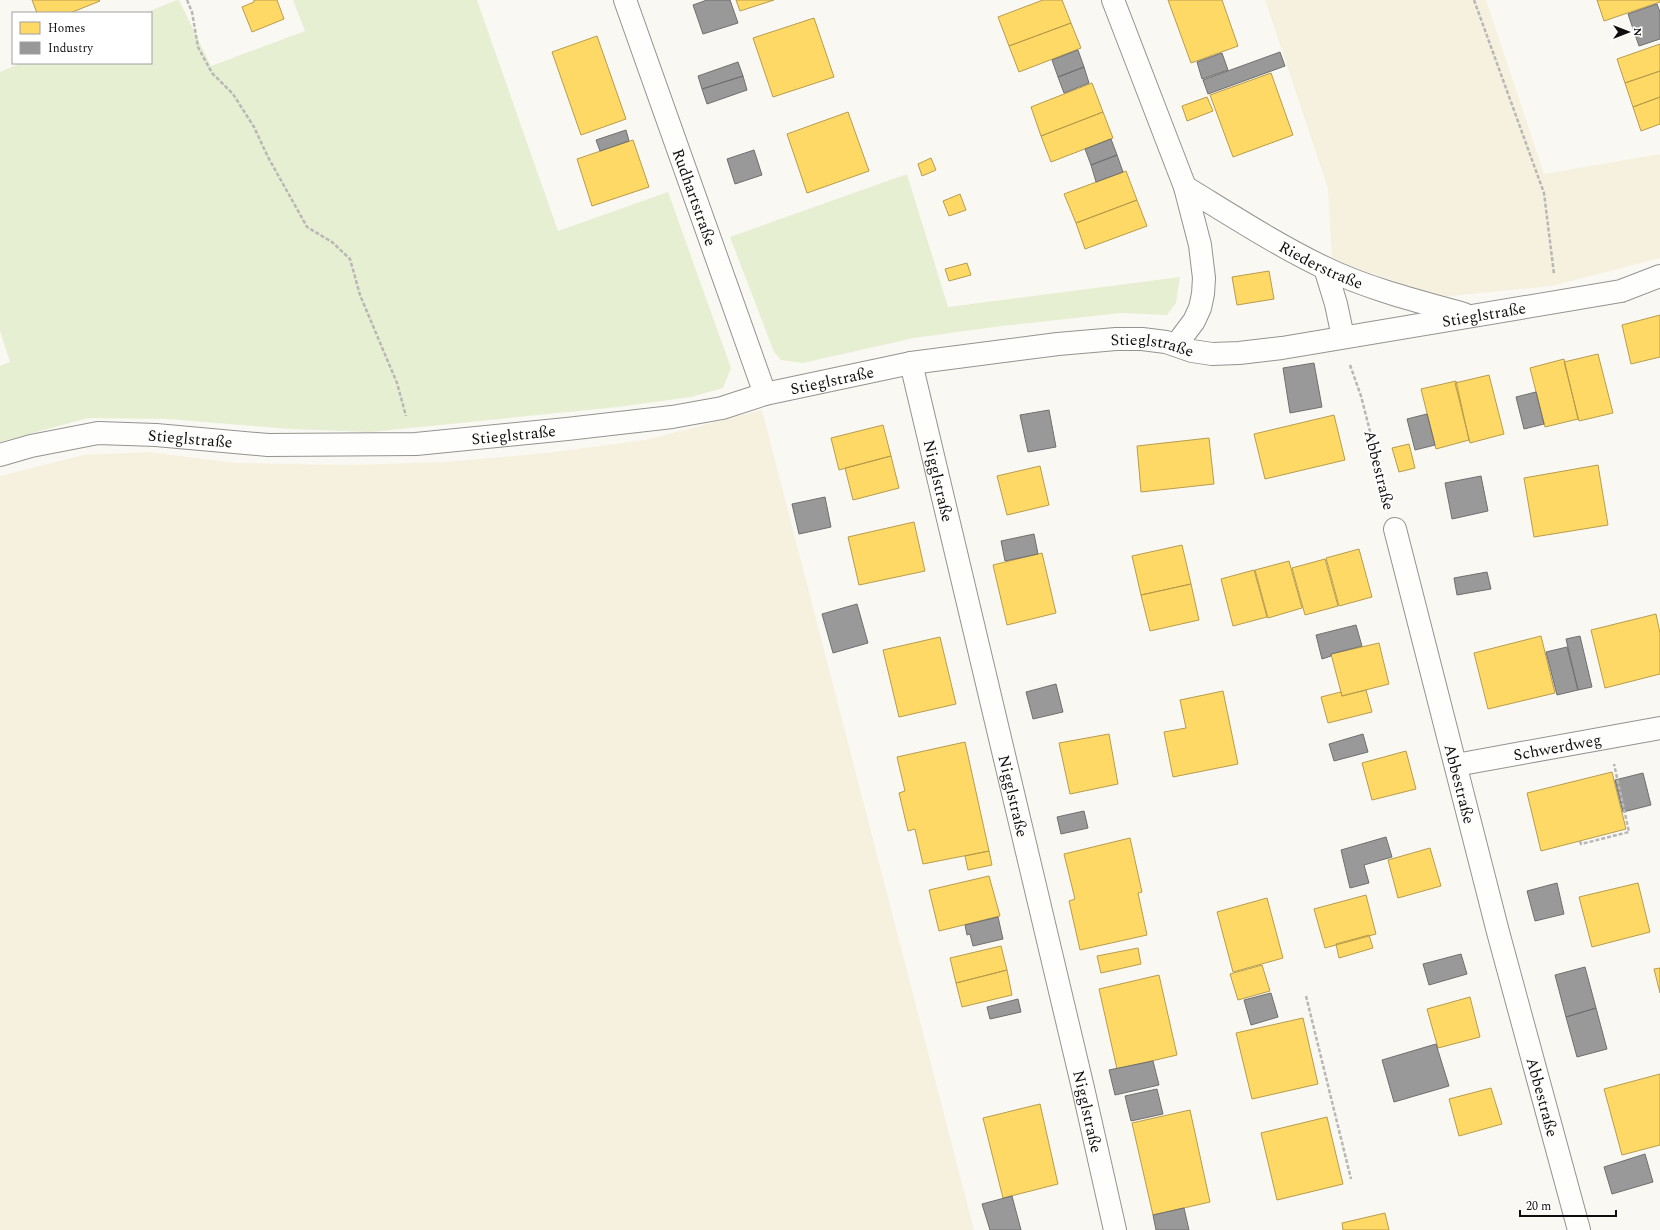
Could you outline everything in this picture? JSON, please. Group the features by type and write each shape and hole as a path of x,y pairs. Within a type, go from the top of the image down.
{"street":[{"name":"Rudhartstraße","path":"624,0 765,394"},
{"path":"1113,0 1185,187 1200,244 1204,278 1204,294 1194,322 1176,345"},
{"name":"Riederstraße","path":"1185,187 1247,225 1325,268 1380,290 1470,316"},
{"path":"1325,268 1334,294 1343,337"},
{"name":"Stieglstraße","path":"0,456 31,446 98,433 156,435 268,445 416,444 566,429 672,417 722,408 765,394 911,363 1058,344 1116,339 1142,339 1176,345 1201,353 1218,354 1282,348 1621,291 1660,276"},
{"name":"Nigglstraße","path":"911,363 1115,1230"},
{"name":"Abbestraße","path":"1395,529 1536,1074 1579,1230"},
{"name":"Schwerdweg","path":"1456,765 1660,728"}],"path":[{"path":"187,0 192,12 198,47 212,73 232,94 254,127 268,157 307,227 332,242 350,258 360,295 397,383 403,409 416,444"},
{"path":"1474,0 1544,193 1554,262 1555,302"},
{"name":"Abbestraße","path":"1343,337 1350,367 1361,396 1395,529"},
{"path":"1580,841 1581,844 1629,832 1608,737"},
{"path":"1306,996 1351,1179"}],"shaded area":[{"path":"1265,0 1486,0 1544,174 1660,154 1660,258 1552,286 1441,297 1332,260 1328,189"},
{"path":"762,410 974,1230 0,1230 0,476 83,455 148,452 236,463 347,465 445,462 546,453 645,440"}],"green space":[{"path":"179,0 211,66 305,31 293,0 477,0 558,231 668,192 731,368 723,388 691,397 618,407 370,432 291,429 167,419 88,418 0,442 0,366 10,362 0,331 0,72 19,64 152,64 152,12 147,12"},
{"path":"907,174 948,307 1180,277 1176,303 1167,315 1121,313 994,327 914,338 803,363 781,360 774,352 730,237"}],"building: Homes":[{"path":"32,0 100,1 72,12 37,12"},
{"path":"254,0 277,0 284,19 252,32 242,7 254,2"},
{"path":"736,0 774,0 740,11"},
{"path":"1043,0 1062,0 1071,23 1009,46 998,17"},
{"path":"1168,0 1222,0 1238,46 1191,63"},
{"path":"1597,0 1660,0 1660,2 1604,21"},
{"path":"814,18 834,77 773,97 753,38"},
{"path":"1071,23 1081,48 1019,72 1009,46"},
{"path":"597,36 626,119 581,135 552,52"},
{"path":"1660,44 1660,71 1625,83 1617,59"},
{"path":"1660,71 1660,97 1633,107 1625,83"},
{"path":"1271,73 1293,135 1233,157 1210,95"},
{"path":"1092,83 1103,112 1041,136 1031,107"},
{"path":"1207,97 1213,111 1187,121 1182,106"},
{"path":"1660,97 1660,124 1641,131 1633,107"},
{"path":"848,112 869,171 807,193 787,134"},
{"path":"1103,112 1113,138 1051,162 1041,136"},
{"path":"633,140 649,187 592,206 577,159"},
{"path":"931,158 936,170 922,176 918,164"},
{"path":"1126,171 1137,200 1076,223 1064,194"},
{"path":"960,194 966,210 949,216 943,201"},
{"path":"1137,200 1147,226 1085,249 1076,223"},
{"path":"967,263 971,275 949,281 945,269"},
{"path":"1269,271 1274,299 1237,305 1232,277"},
{"path":"1660,315 1660,357 1631,364 1622,325"},
{"path":"1598,354 1613,413 1579,421 1564,362"},
{"path":"1564,359 1578,419 1545,427 1530,368"},
{"path":"1489,375 1504,434 1470,443 1455,383"},
{"path":"1456,381 1469,440 1436,449 1421,389"},
{"path":"1334,415 1345,460 1265,479 1254,434"},
{"path":"883,425 891,456 839,470 831,438"},
{"path":"1209,438 1214,484 1141,492 1137,446"},
{"path":"1409,444 1415,468 1399,472 1392,448"},
{"path":"891,456 899,488 853,500 845,468"},
{"path":"1598,465 1608,525 1534,537 1524,478"},
{"path":"1040,466 1049,505 1007,515 997,476"},
{"path":"914,522 925,571 859,585 848,537"},
{"path":"1182,545 1191,584 1141,595 1132,556"},
{"path":"1359,549 1372,597 1339,606 1326,558"},
{"path":"1042,553 1056,613 1007,625 993,565"},
{"path":"1325,559 1338,606 1305,615 1292,568"},
{"path":"1289,561 1302,608 1268,618 1255,570"},
{"path":"1254,570 1267,617 1233,626 1221,579"},
{"path":"1191,584 1199,620 1150,631 1141,595"},
{"path":"1656,614 1660,633 1660,674 1605,688 1591,630"},
{"path":"1541,636 1555,693 1488,709 1474,653"},
{"path":"940,637 956,704 899,717 883,650"},
{"path":"1379,643 1389,684 1342,696 1331,654"},
{"path":"1366,690 1372,712 1328,723 1321,697 1341,692 1342,696"},
{"path":"1223,691 1238,764 1173,777 1164,732 1186,728 1180,700"},
{"path":"1109,734 1118,784 1070,794 1059,743"},
{"path":"965,742 989,851 923,864 915,829 908,831 899,793 905,791 897,757"},
{"path":"1406,751 1416,789 1372,800 1362,763"},
{"path":"1612,772 1626,829 1541,851 1527,793"},
{"path":"1130,838 1142,892 1138,893 1147,935 1080,950 1069,901 1075,899 1064,854"},
{"path":"1430,848 1441,886 1398,898 1388,860"},
{"path":"989,851 992,865 968,870 965,856"},
{"path":"989,876 1000,916 939,931 929,890"},
{"path":"1638,883 1650,932 1592,947 1579,897"},
{"path":"1366,895 1376,934 1325,948 1314,909"},
{"path":"1267,898 1283,958 1233,972 1217,912"},
{"path":"1369,935 1373,948 1339,958 1336,944"},
{"path":"1001,946 1007,970 956,983 950,958"},
{"path":"1138,948 1141,964 1101,973 1097,956"},
{"path":"1262,965 1270,991 1238,1000 1230,974"},
{"path":"1660,968 1660,993 1654,969"},
{"path":"1007,970 1012,995 962,1007 956,983"},
{"path":"1159,975 1177,1055 1117,1069 1099,989"},
{"path":"1470,997 1480,1037 1438,1048 1427,1009"},
{"path":"1303,1018 1318,1084 1252,1099 1236,1033"},
{"path":"1660,1074 1660,1145 1622,1155 1604,1089"},
{"path":"1491,1088 1502,1124 1459,1136 1449,1099"},
{"path":"1040,1104 1058,1184 1003,1198 983,1118"},
{"path":"1190,1110 1210,1202 1153,1215 1132,1123"},
{"path":"1327,1117 1343,1184 1277,1200 1261,1133"},
{"path":"1385,1213 1389,1230 1343,1230 1342,1223"}],"building: Industry":[{"path":"707,0 730,0 738,23 703,34 693,5"},
{"path":"1657,4 1660,12 1660,39 1639,46 1628,14"},
{"path":"1078,50 1084,67 1058,77 1052,60"},
{"path":"1280,52 1285,66 1208,94 1203,80"},
{"path":"1222,53 1228,70 1202,79 1197,62"},
{"path":"738,62 743,76 702,89 698,76"},
{"path":"1084,67 1089,83 1064,93 1058,77"},
{"path":"743,76 747,90 707,104 702,89"},
{"path":"626,130 629,141 600,151 596,140"},
{"path":"1111,139 1117,155 1091,165 1085,149"},
{"path":"754,150 762,175 735,184 727,159"},
{"path":"1117,155 1123,172 1096,182 1091,165"},
{"path":"1314,363 1322,407 1290,413 1283,368"},
{"path":"1536,392 1544,424 1524,429 1516,397"},
{"path":"1049,410 1056,447 1028,452 1020,415"},
{"path":"1427,414 1435,445 1415,450 1407,419"},
{"path":"1481,476 1488,511 1452,519 1445,483"},
{"path":"825,497 831,527 799,534 792,504"},
{"path":"1034,534 1038,554 1005,561 1001,541"},
{"path":"1487,572 1491,589 1457,595 1454,578"},
{"path":"857,604 868,643 833,653 822,614"},
{"path":"1356,625 1362,646 1331,654 1331,656 1322,659 1316,635"},
{"path":"1580,636 1592,687 1578,690 1566,639"},
{"path":"1567,647 1578,690 1557,695 1546,652"},
{"path":"1056,684 1063,712 1033,719 1026,692"},
{"path":"1363,734 1368,752 1334,761 1329,744"},
{"path":"1643,773 1651,805 1623,812 1615,780"},
{"path":"1084,811 1088,828 1061,834 1057,817"},
{"path":"1386,837 1392,857 1364,865 1369,883 1350,888 1341,850"},
{"path":"1557,883 1564,914 1535,921 1527,891"},
{"path":"998,917 1003,939 973,946 970,934 967,935 965,925"},
{"path":"1461,954 1467,974 1429,985 1423,964"},
{"path":"1585,967 1596,1008 1566,1017 1555,975"},
{"path":"1271,993 1278,1017 1251,1025 1244,1000"},
{"path":"1018,999 1021,1012 990,1019 987,1007"},
{"path":"1596,1008 1607,1049 1577,1057 1566,1017"},
{"path":"1436,1044 1449,1086 1394,1102 1382,1060"},
{"path":"1153,1061 1159,1085 1115,1095 1109,1070"},
{"path":"1157,1089 1163,1114 1131,1121 1125,1096"},
{"path":"1645,1154 1653,1182 1612,1194 1604,1167"},
{"path":"1012,1196 1021,1230 990,1230 982,1204"},
{"path":"1184,1208 1189,1230 1156,1230 1153,1215"}]}
